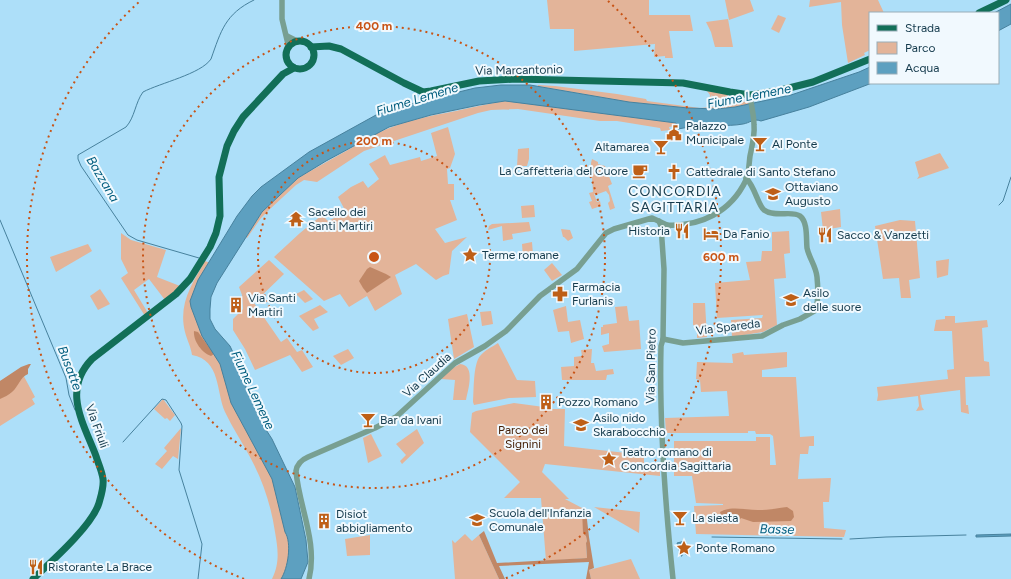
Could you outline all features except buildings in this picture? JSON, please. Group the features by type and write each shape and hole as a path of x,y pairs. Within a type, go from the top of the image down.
{"main road":[{"path":"981,12 1006,0"},
{"path":"288,49 297,41 305,42 312,51"},
{"name":"Via Marcantonio","path":"202,260 213,241 218,226 220,206 219,177 227,146 243,117 283,74 294,68 299,69 308,66 311,63 312,51 329,46 341,49 423,92 479,81 516,79 662,81 697,85 750,98 812,82 869,59"},
{"name":"Via Marcantonio","path":"283,74 288,61 286,53 288,49"},
{"path":"288,61 294,68"},
{"name":"Via Friuli","path":"33,579 88,523 99,504 103,479 76,401 77,384 81,373 92,359 176,294 190,279 202,260"}],"street":[{"path":"282,0 282,19 287,36 288,49"},
{"path":"287,36 297,41"},
{"path":"663,224 679,226 702,221 718,213 728,205 735,196 746,178 752,146 754,121 750,98"},
{"name":"Via Spareda","path":"663,339 683,343 762,336 816,310 817,277 807,249 805,225 800,216 796,214 777,214 768,212 762,208 752,184 746,178"},
{"name":"Via Claudia","path":"309,579 312,555 309,531 296,474 299,463 308,456 375,428 396,417 455,363 486,346 506,331 540,296 577,269 606,233 614,229 652,218 663,224"},
{"name":"Via San Pietro","path":"663,224 665,288 663,339 661,346 661,399 673,579"}],"green space":[{"path":"547,0 649,0 649,15 690,15 693,31 669,31 673,58 665,58 665,56 654,57 655,44 574,51 574,29 550,29"},
{"path":"725,0 750,0 754,11 729,20"},
{"path":"810,0 878,0 884,12 869,12 869,50 864,53 865,55 848,63 842,25 841,2 809,7"},
{"path":"778,15 786,18 779,33 771,29"},
{"path":"728,19 733,47 715,47 711,32 706,22"},
{"path":"538,85 617,94 646,99 647,101 700,108 748,101 749,104 725,109 688,108 629,102"},
{"path":"707,91 728,94 726,102 720,103 718,97 715,98 711,95 713,99 709,101 710,95"},
{"path":"505,101 676,123 676,126 669,127 670,130 661,131 660,128 617,121 600,121 518,109 491,110 478,113 364,151 317,182 304,180 296,185 270,209 261,218 247,238 246,237 262,212 298,178 378,133 416,119"},
{"path":"448,127 455,154 450,168 447,169 448,184 454,184 454,200 450,200 457,220 435,229 445,243 467,237 452,251 449,274 436,280 416,264 395,275 402,294 375,311 367,296 349,307 340,294 324,301 274,257 322,215 328,221 346,212 338,197 351,187 363,181 368,188 379,179 369,164 385,155 390,165 420,157 421,161 437,156 431,133"},
{"path":"529,148 529,159 527,166 517,166 518,149"},
{"path":"940,153 949,168 917,179 919,176 915,162"},
{"path":"592,159 598,162 598,164 605,166 612,184 608,186 615,208 610,210 608,203 610,201 609,195 606,191 594,194 597,202 600,201 601,206 592,209 589,202 592,201 589,193 593,192"},
{"path":"534,205 535,217 522,218 521,206"},
{"path":"840,209 841,227 823,230 821,212"},
{"path":"900,220 915,221 920,278 909,280 911,298 901,298 899,278 883,279 875,226"},
{"path":"529,222 531,231 512,234 513,239 503,241 502,226 488,230 489,226 492,224"},
{"path":"561,229 570,230 573,238 568,241 563,237"},
{"path":"789,231 790,253 784,254 786,278 774,279 777,325 763,332 732,337 731,320 762,318 763,315 717,318 715,283 750,280 746,262 761,261 762,251 772,251 772,232"},
{"path":"121,233 131,240 166,250 157,277 180,286 165,300 149,279 134,290 148,313 145,316 121,278 128,273 121,259"},
{"path":"532,242 533,255 523,257 522,244"},
{"path":"88,244 92,251 56,272 50,257"},
{"path":"949,259 948,275 937,278 936,261"},
{"path":"269,260 284,274 254,303 281,342 287,338 297,352 302,350 313,367 302,372 290,355 255,370 245,349 233,330 233,319 243,309 242,295 239,287"},
{"path":"205,261 220,267 202,314 273,464 296,579 272,579 277,562 276,538 269,503 263,484 255,466 225,412 213,370 208,363 201,358 192,355 186,335 183,322 185,303 191,286"},
{"path":"552,263 562,275 552,281 544,270"},
{"path":"100,289 110,304 98,310 90,296"},
{"path":"304,290 313,299 305,303 296,294"},
{"path":"693,303 705,303 707,337 697,338 697,326 693,325"},
{"path":"320,305 328,312 314,319 319,328 313,331 299,316"},
{"path":"566,306 568,322 580,320 584,339 571,343 569,331 558,332 553,310"},
{"path":"627,306 629,321 639,320 641,349 604,352 602,346 609,344 609,333 601,335 601,327 603,327 603,325 617,323 615,307"},
{"path":"491,311 493,324 482,326 480,312"},
{"path":"467,314 474,347 454,359 448,319"},
{"path":"945,316 955,316 955,323 987,320 988,327 982,328 984,361 989,362 990,376 965,377 966,405 968,405 969,414 961,412 960,390 920,395 924,410 916,411 919,406 918,396 877,401 877,387 948,379 947,370 954,369 952,331 934,331 936,320 945,319"},
{"name":"Parco dei Signini","path":"498,343 517,380 535,381 536,397 509,398 474,405 474,378 476,365 480,356 484,352"},
{"path":"348,349 354,358 341,365 333,356"},
{"path":"592,349 591,363 594,363 596,371 613,369 614,374 607,375 606,380 562,380 561,367 574,366 574,357 582,356 581,350"},
{"path":"743,352 744,355 787,352 787,367 762,370 762,377 796,377 800,437 814,436 814,446 809,446 808,454 800,454 798,479 831,478 829,502 823,502 824,528 846,530 844,537 696,534 694,506 723,504 696,503 692,476 674,476 674,441 756,441 756,437 770,437 770,465 776,465 773,436 770,434 756,434 755,431 748,431 748,433 666,433 665,418 729,416 727,391 701,392 700,380 696,379 697,362 733,363 732,354"},
{"path":"460,364 465,365 468,369 470,379 468,390 466,400 453,400 455,380 441,379 451,369"},
{"path":"20,369 35,397 32,399 35,404 0,426 0,381"},
{"path":"163,399 175,415 170,421 167,418 165,419 154,409"},
{"name":"Parco dei Signini","path":"514,403 544,407 544,409 565,409 564,446 644,455 644,466 660,467 660,476 545,464 542,472 569,499 565,499 584,509 582,510 587,541 587,558 546,561 541,498 504,498 520,482 470,432 472,413"},
{"path":"181,428 178,459 173,456 162,469 155,464 167,451 164,448"},
{"path":"417,429 424,443 402,464 400,461 406,455 396,444"},
{"path":"371,434 382,456 368,463 363,438"},
{"path":"594,507 640,512 639,533"},
{"path":"465,534 472,541 479,535 499,579 455,579 452,540 455,543"},
{"path":"370,535 370,555 347,556 345,539"},
{"path":"631,559 640,579 591,579 589,570"}],"shaded area":[{"path":"370,267 391,277 367,293 359,281"},
{"path":"194,331 198,332 214,354 211,356 201,349 195,339"},
{"path":"31,364 28,369 28,374 23,377 12,392 0,399 0,381 21,367"},
{"path":"787,507 793,511 794,517 791,521 753,522 741,518 738,522 723,521 720,512 730,509 764,510"},
{"path":"584,509 586,511 594,568 589,570 591,579 586,579 589,562 499,566 505,579 499,579 479,535 484,531 497,563 587,558 587,541 586,536 583,533 582,510"}],"water":[{"path":"1011,4 1011,24 999,30 999,12 996,12"},
{"path":"869,67 869,84 809,107 761,121 754,120 737,125 693,127 692,125 678,129 676,123 505,101 479,105 431,115 389,127 298,178 262,212 217,283 211,297 210,309 210,319 215,329 230,346 246,380 246,388 263,425 272,439 295,487 306,540 308,562 301,579 281,579 286,569 289,549 272,479 231,403 220,364 202,336 190,301 198,280 237,216 261,187 309,152 376,115 406,105 475,88 501,85 530,85 629,102 688,108 717,109 735,107 791,95"},
{"path":"1011,534 1011,536 976,537 976,535"},
{"path":"685,541 688,554 686,555 684,551 682,551 681,556 677,543"}],"waterway":[{"name":"Bazzana","path":"199,258 137,240 128,235 81,166 78,155 126,127 143,92 190,74 206,64 211,59 221,32 230,17 244,5 254,0"},
{"path":"999,205 1003,201 1011,177"},
{"name":"Busatte","path":"0,220 66,378 69,395 75,410"},
{"path":"123,442 162,399 166,400 182,426 179,470 202,544 198,579"},
{"name":"Basse","path":"850,539 966,535"},
{"name":"Basse","path":"712,537 842,539"}],"place":[{"name":"Palazzo Municipale","path":"674,133"},
{"name":"Al Ponte","path":"760,144"},
{"name":"Altamarea","path":"661,147"},
{"name":"La Caffetteria del Cuore","path":"640,171"},
{"name":"Cattedrale di Santo Stefano","path":"674,172"},
{"name":"Ottaviano Augusto","path":"773,194"},
{"name":"Sacello dei Santi Martiri","path":"296,219"},
{"name":"Historia","path":"682,231"},
{"name":"Da Fanio","path":"711,234"},
{"name":"Sacco & Vanzetti","path":"825,235"},
{"name":"Terme romane","path":"470,255"},
{"name":"Farmacia Furlanis","path":"560,294"},
{"name":"Asilo delle suore","path":"791,300"},
{"name":"Via Santi Martiri","path":"236,305"},
{"name":"Pozzo Romano","path":"546,402"},
{"name":"Bar da Ivani","path":"368,420"},
{"name":"Asilo nido Skarabocchio","path":"581,425"},
{"name":"Teatro romano di Concordia Sagittaria","path":"609,459"},
{"name":"La siesta","path":"680,518"},
{"name":"Scuola dell'Infanzia Comunale","path":"477,520"},
{"name":"Disiot abbigliamento","path":"324,521"},
{"name":"Ponte Romano","path":"684,548"},
{"name":"Ristorante La Brace","path":"36,567"}],"district":[{"name":"CONCORDIA SAGITTARIA","path":"675,200"}],"water label":[{"name":"Fiume Lemene","path":"749,96"},
{"name":"Fiume Lemene","path":"417,99"},
{"name":"Fiume Lemene","path":"253,390"}]}
